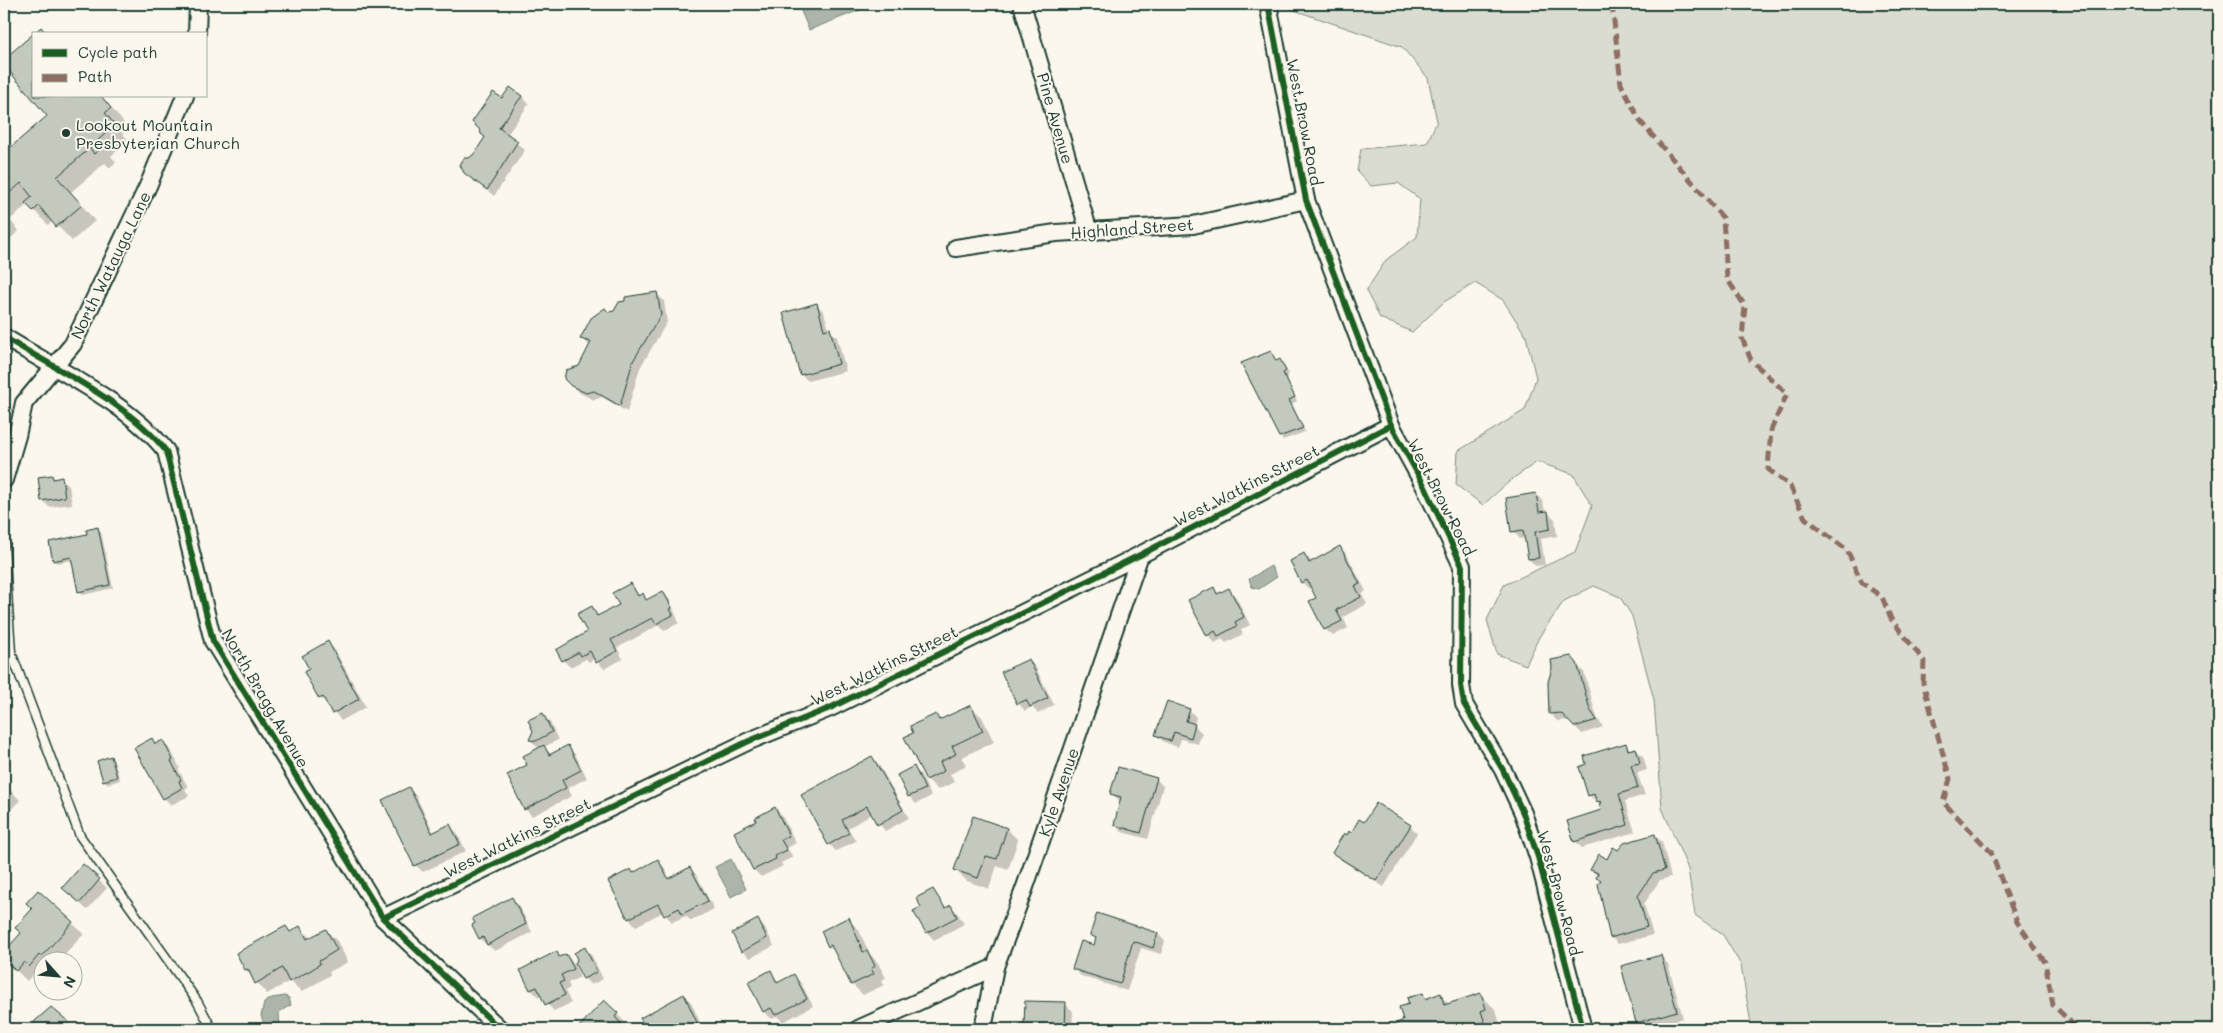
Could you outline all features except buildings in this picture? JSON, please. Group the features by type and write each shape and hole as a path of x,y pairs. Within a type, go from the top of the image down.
{"street":[{"path":"198,4 198,32"},
{"name":"Pine Avenue","path":"1022,4 1089,232"},
{"name":"West Brow Road","path":"1268,4 1306,200 1391,425 1425,487 1462,566 1461,685 1464,704 1503,770 1523,813 1538,858 1583,1029"},
{"name":"North Watauga Lane","path":"4,480 17,436 24,403 73,344 148,186 184,98"},
{"name":"Highland Street","path":"956,248 1056,233 1193,225 1306,200"},
{"name":"North Bragg Avenue","path":"4,337 110,401 132,417 166,452 213,641 383,918 500,1029"},
{"name":"West Watkins Street","path":"383,918 749,741 830,708 1140,555 1391,425"},
{"name":"Kyle Avenue","path":"983,1029 995,967 1025,887 1140,555"},
{"path":"858,1029 995,967"}],"lane":[{"path":"4,544 11,652 80,836 197,1001 212,1029"}],"shaded area":[{"path":"798,4 863,4 865,8 809,30"},
{"path":"1287,4 2219,4 2219,1029 1770,1029 1751,1024 1741,965 1723,935 1695,915 1688,869 1662,808 1654,700 1632,616 1620,597 1594,586 1564,601 1539,637 1526,665 1497,654 1487,620 1504,585 1575,552 1592,506 1573,474 1537,462 1512,479 1483,505 1456,485 1458,451 1525,410 1536,378 1526,336 1503,300 1475,283 1444,302 1412,332 1380,318 1366,291 1386,260 1417,237 1420,199 1398,183 1371,186 1357,171 1361,149 1427,143 1437,121 1428,78 1402,47 1288,8"},
{"path":"1271,566 1277,577 1259,589 1252,587 1249,579"},
{"path":"731,859 746,889 731,897 715,867"},
{"path":"285,996 289,998 291,1005 279,1012 280,1029 266,1029 261,1016 264,1003 272,998"}],"marked path":[{"path":"1612,4 1621,84 1640,121 1723,218 1727,279 1745,306 1742,338 1751,360 1787,394 1771,430 1768,469 1790,486 1805,518 1847,550 1862,583 1882,597 1891,619 1924,661 1923,683 1950,779 1943,802 1991,852 2017,922 2045,962 2053,1005 2078,1029"}],"cycle path":[{"path":"1268,4 1306,200 1391,425 1425,487 1462,566 1461,685 1464,704 1503,770 1523,813 1538,857 1583,1029"},
{"path":"4,337 112,402 150,433 166,451 213,641 383,918 500,1029"},
{"path":"383,918 749,741 830,708 1140,555 1391,425"}],"place":[{"name":"Lookout Mountain Presbyterian Church","path":"66,133"}]}
